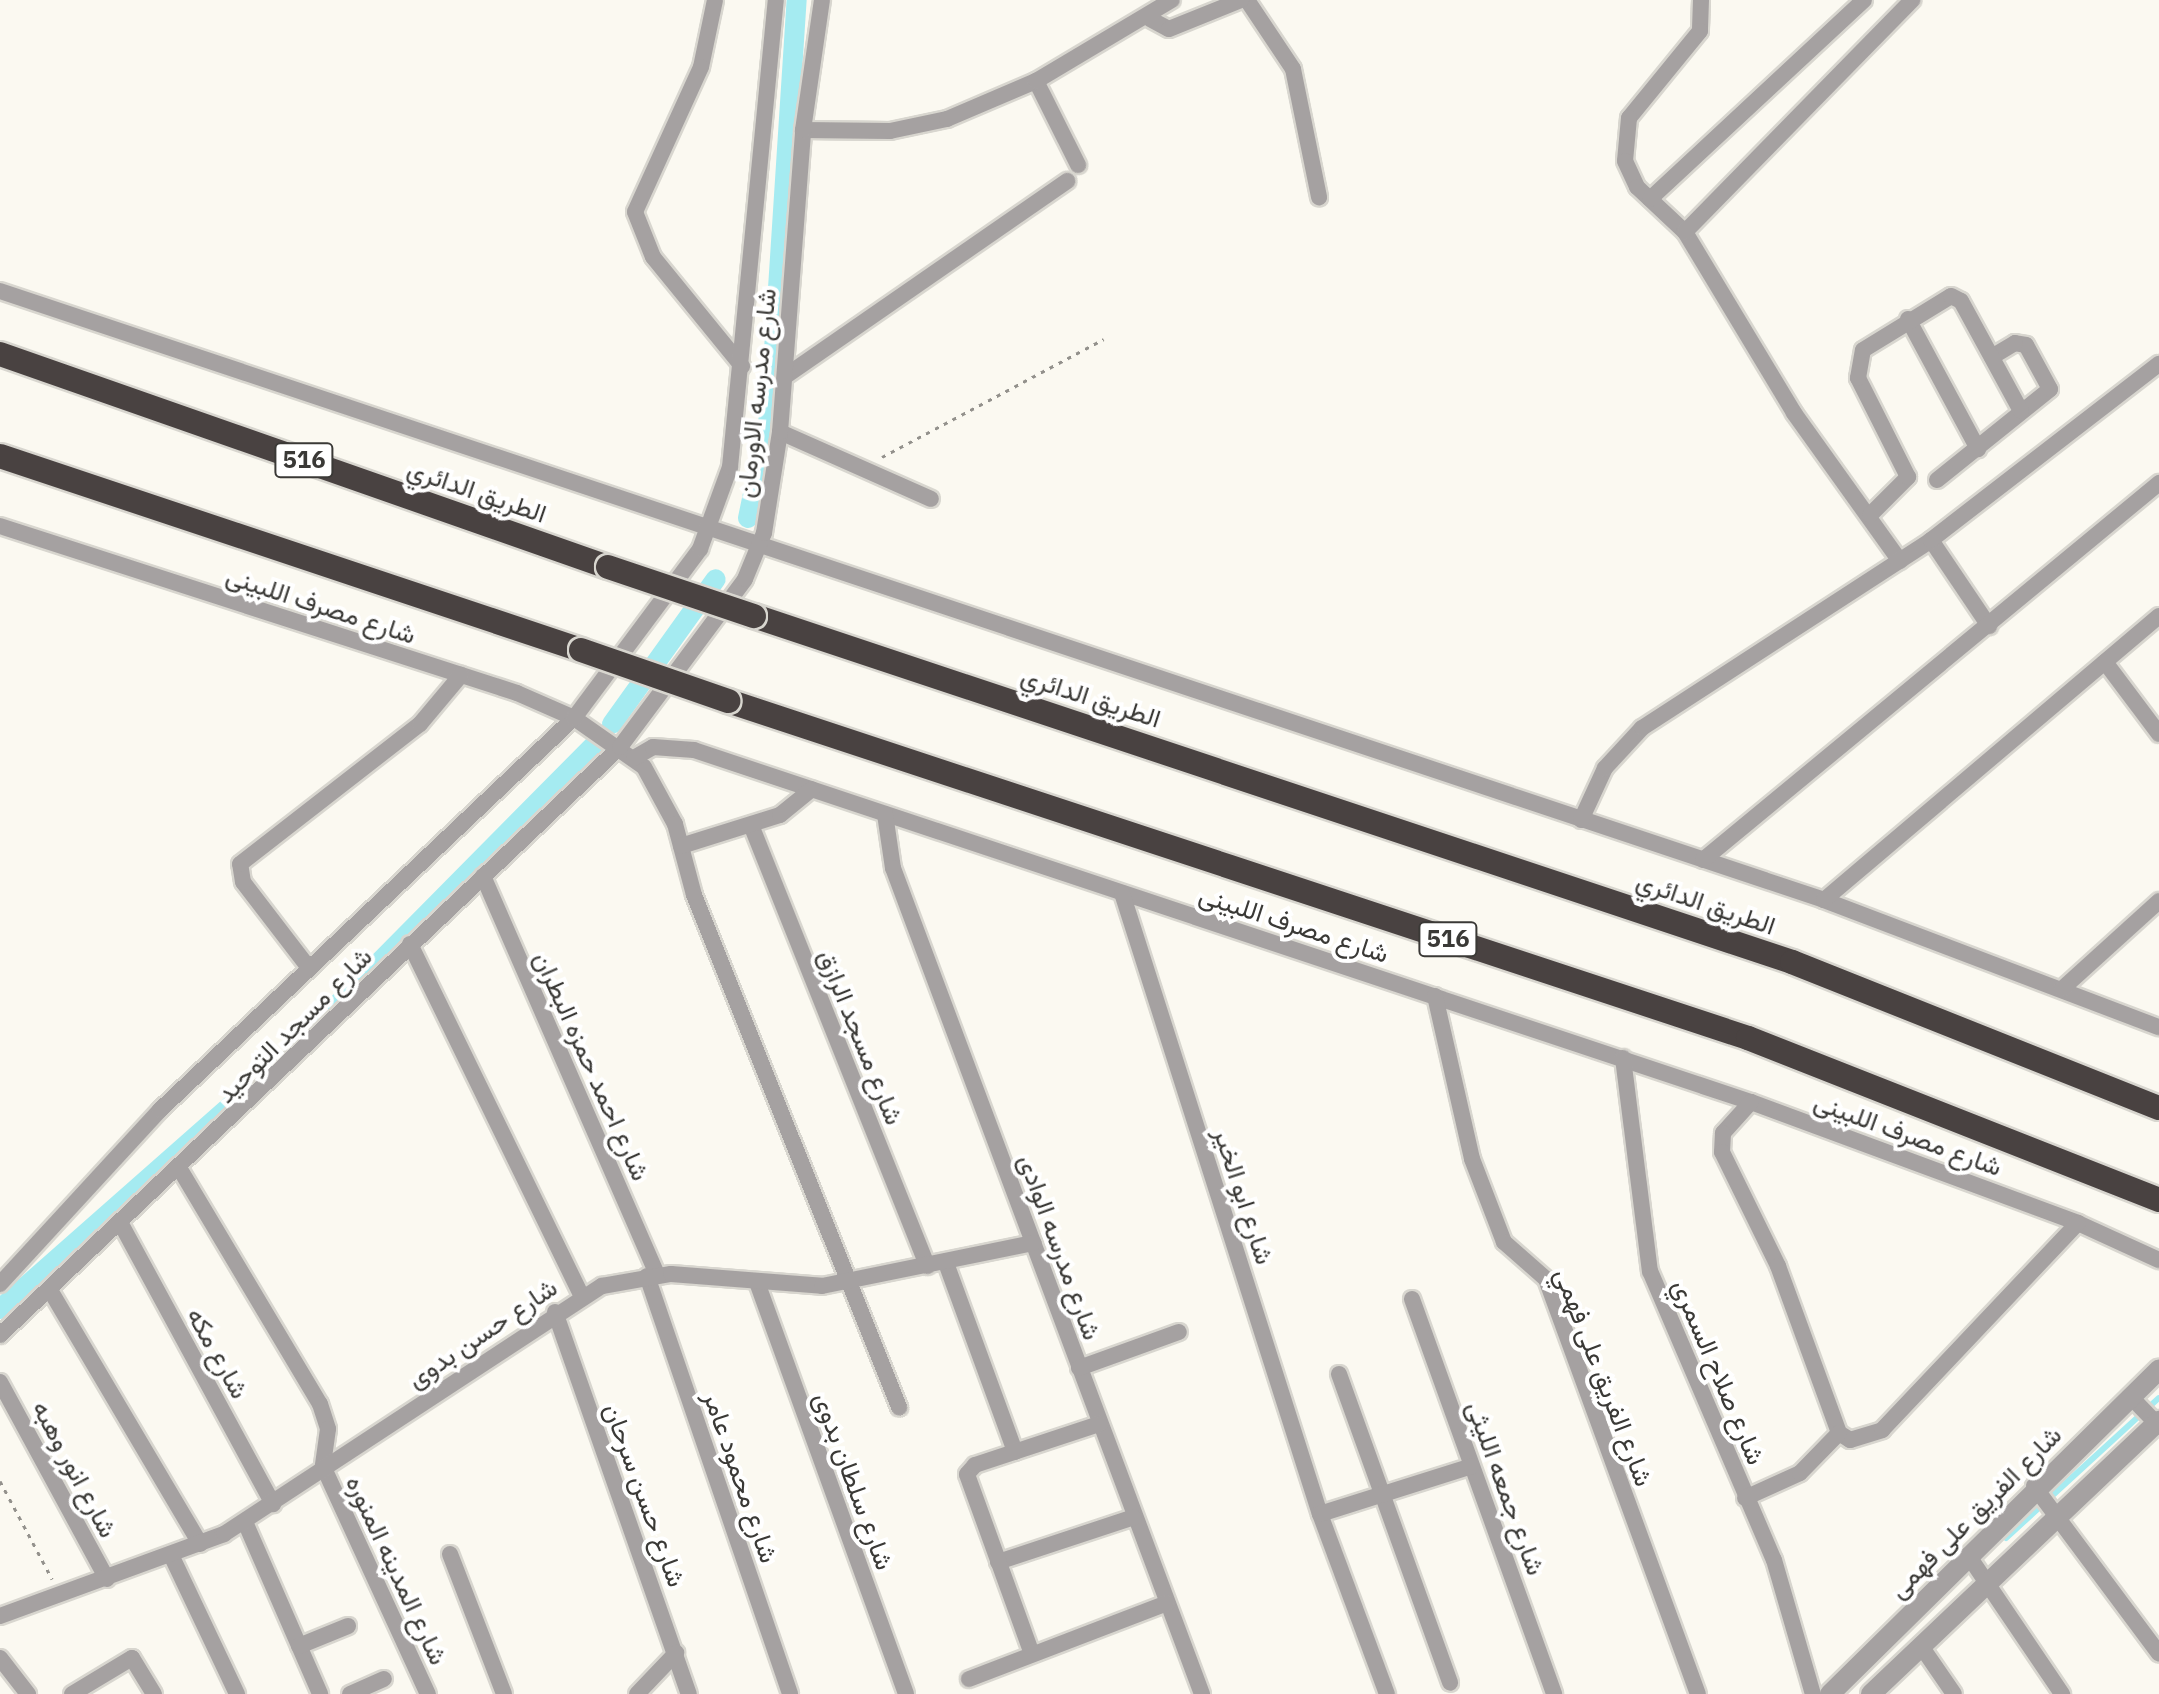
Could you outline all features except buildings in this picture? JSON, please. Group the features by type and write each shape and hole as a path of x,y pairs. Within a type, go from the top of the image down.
{"highway":[{"name":"الطريق الدائري","path":"0,354 608,567 1792,962 2159,1108"},
{"name":"516","path":"0,456 728,701 1748,1038 2159,1200"}],"street":[{"path":"715,0 701,67 635,212 653,257 742,366"},
{"name":"شارع مدرسه الاورمان","path":"574,718 709,532 725,489 742,366 776,0"},
{"name":"شارع مدرسه الاورمان","path":"620,747 760,549 787,375 803,130 822,0"},
{"path":"803,130 919,126 1036,81 1150,19 1172,0"},
{"path":"1150,19 1169,29 1241,0"},
{"path":"1247,0 1293,69 1319,197"},
{"path":"1701,0 1700,31 1629,118 1622,139 1625,161 1650,199 1685,232 1794,413 1900,561"},
{"path":"1650,199 1864,0"},
{"path":"1685,232 1912,0"},
{"path":"1036,81 1078,165"},
{"path":"787,375 1067,181"},
{"path":"0,291 709,532 1824,900 2159,1027"},
{"path":"1870,515 1904,485 1908,471 1856,367 1863,350 1908,319 1951,296 1992,357 2021,411"},
{"path":"1908,319 1978,449"},
{"path":"1937,480 1978,449 2049,383 2026,345 2015,343 1992,357"},
{"path":"1581,820 1605,768 1642,728 1931,540 2159,364"},
{"path":"780,432 857,470 931,499"},
{"path":"1703,860 2159,483"},
{"name":"شارع مصرف اللبينى","path":"0,526 461,675 574,718 634,758 666,801 694,895 899,1407"},
{"path":"1931,540 1989,626"},
{"path":"1824,900 2159,616"},
{"path":"2105,662 2159,734"},
{"path":"309,968 240,878 240,864 420,724 461,675"},
{"name":"شارع مسجد التوحيد","path":"0,1284 160,1110 574,718"},
{"name":"شارع مسجد التوحيد","path":"0,1335 181,1171 410,944 620,747"},
{"name":"شارع مصرف اللبينى","path":"634,758 653,747 680,747 812,789 1751,1102 2078,1223 2159,1260"},
{"path":"681,846 751,825 793,807 812,789"},
{"name":"شارع مدرسه الوادى","path":"885,814 893,868 1202,1694"},
{"name":"شارع مسجد الرازق","path":"751,825 927,1266"},
{"name":"شارع احمد حمزه البطران","path":"483,876 652,1276"},
{"name":"شارع ابو الخير","path":"1122,893 1320,1514 1387,1694"},
{"path":"2062,989 2159,901"},
{"path":"410,944 581,1295"},
{"name":"شارع الفريق على فهمي","path":"1435,996 1472,1159 1504,1242 1546,1279 1698,1694"},
{"name":"شارع صلاح السمري","path":"1623,1058 1642,1170 1644,1250 1786,1592 1813,1694"},
{"path":"1751,1102 1723,1133 1722,1152 1778,1266 1839,1433"},
{"path":"181,1171 320,1404 328,1429 323,1466"},
{"path":"1839,1433 1873,1438 2078,1223"},
{"name":"شارع مكه","path":"121,1224 273,1504"},
{"name":"شارع حسن بدوى","path":"0,1616 172,1557 245,1522 323,1466 581,1295 652,1276 758,1285 850,1281 1034,1243"},
{"path":"946,1263 1015,1452"},
{"name":"شارع محمود عامر","path":"652,1276 790,1694"},
{"name":"شارع سلطان بدوى","path":"758,1285 906,1694"},
{"path":"50,1290 200,1544"},
{"name":"شارع جمعه الليثى","path":"1412,1299 1554,1694"},
{"name":"شارع حسن سرحان","path":"555,1312 689,1694"},
{"path":"1079,1368 1179,1332"},
{"name":"شارع الفريق على فهمى","path":"1830,1694 1968,1555 2133,1399 2159,1369"},
{"path":"1339,1374 1450,1683"},
{"name":"شارع انور وهبه","path":"0,1382 107,1579"},
{"path":"1854,1670 1870,1694 2156,1422 2133,1399"},
{"path":"1032,1654 967,1474 1015,1452 1099,1424"},
{"path":"1745,1498 1800,1473 1839,1433"},
{"name":"شارع المدينه المنوره","path":"323,1466 428,1694"},
{"path":"1320,1514 1472,1466"},
{"path":"2037,1490 2058,1512 2159,1654"},
{"path":"998,1562 1134,1517"},
{"path":"245,1522 320,1694"},
{"path":"450,1554 504,1694"},
{"path":"1968,1555 2062,1694"},
{"path":"172,1557 237,1694"},
{"path":"969,1679 1167,1603"},
{"path":"299,1646 348,1626"},
{"path":"1921,1646 1954,1694"},
{"path":"637,1694 676,1653"},
{"path":"0,1658 28,1694"},
{"path":"72,1694 122,1661 137,1660 154,1694"},
{"path":"350,1694 384,1679"}],"path":[{"path":"857,470 1104,339"},
{"path":"0,1481 62,1596"}],"waterway":[{"path":"748,518 770,412 797,0"},
{"path":"612,724 716,579"},
{"path":"324,1018 597,742"},
{"path":"0,1309 243,1095"},
{"path":"2006,1538 2159,1398"}]}
